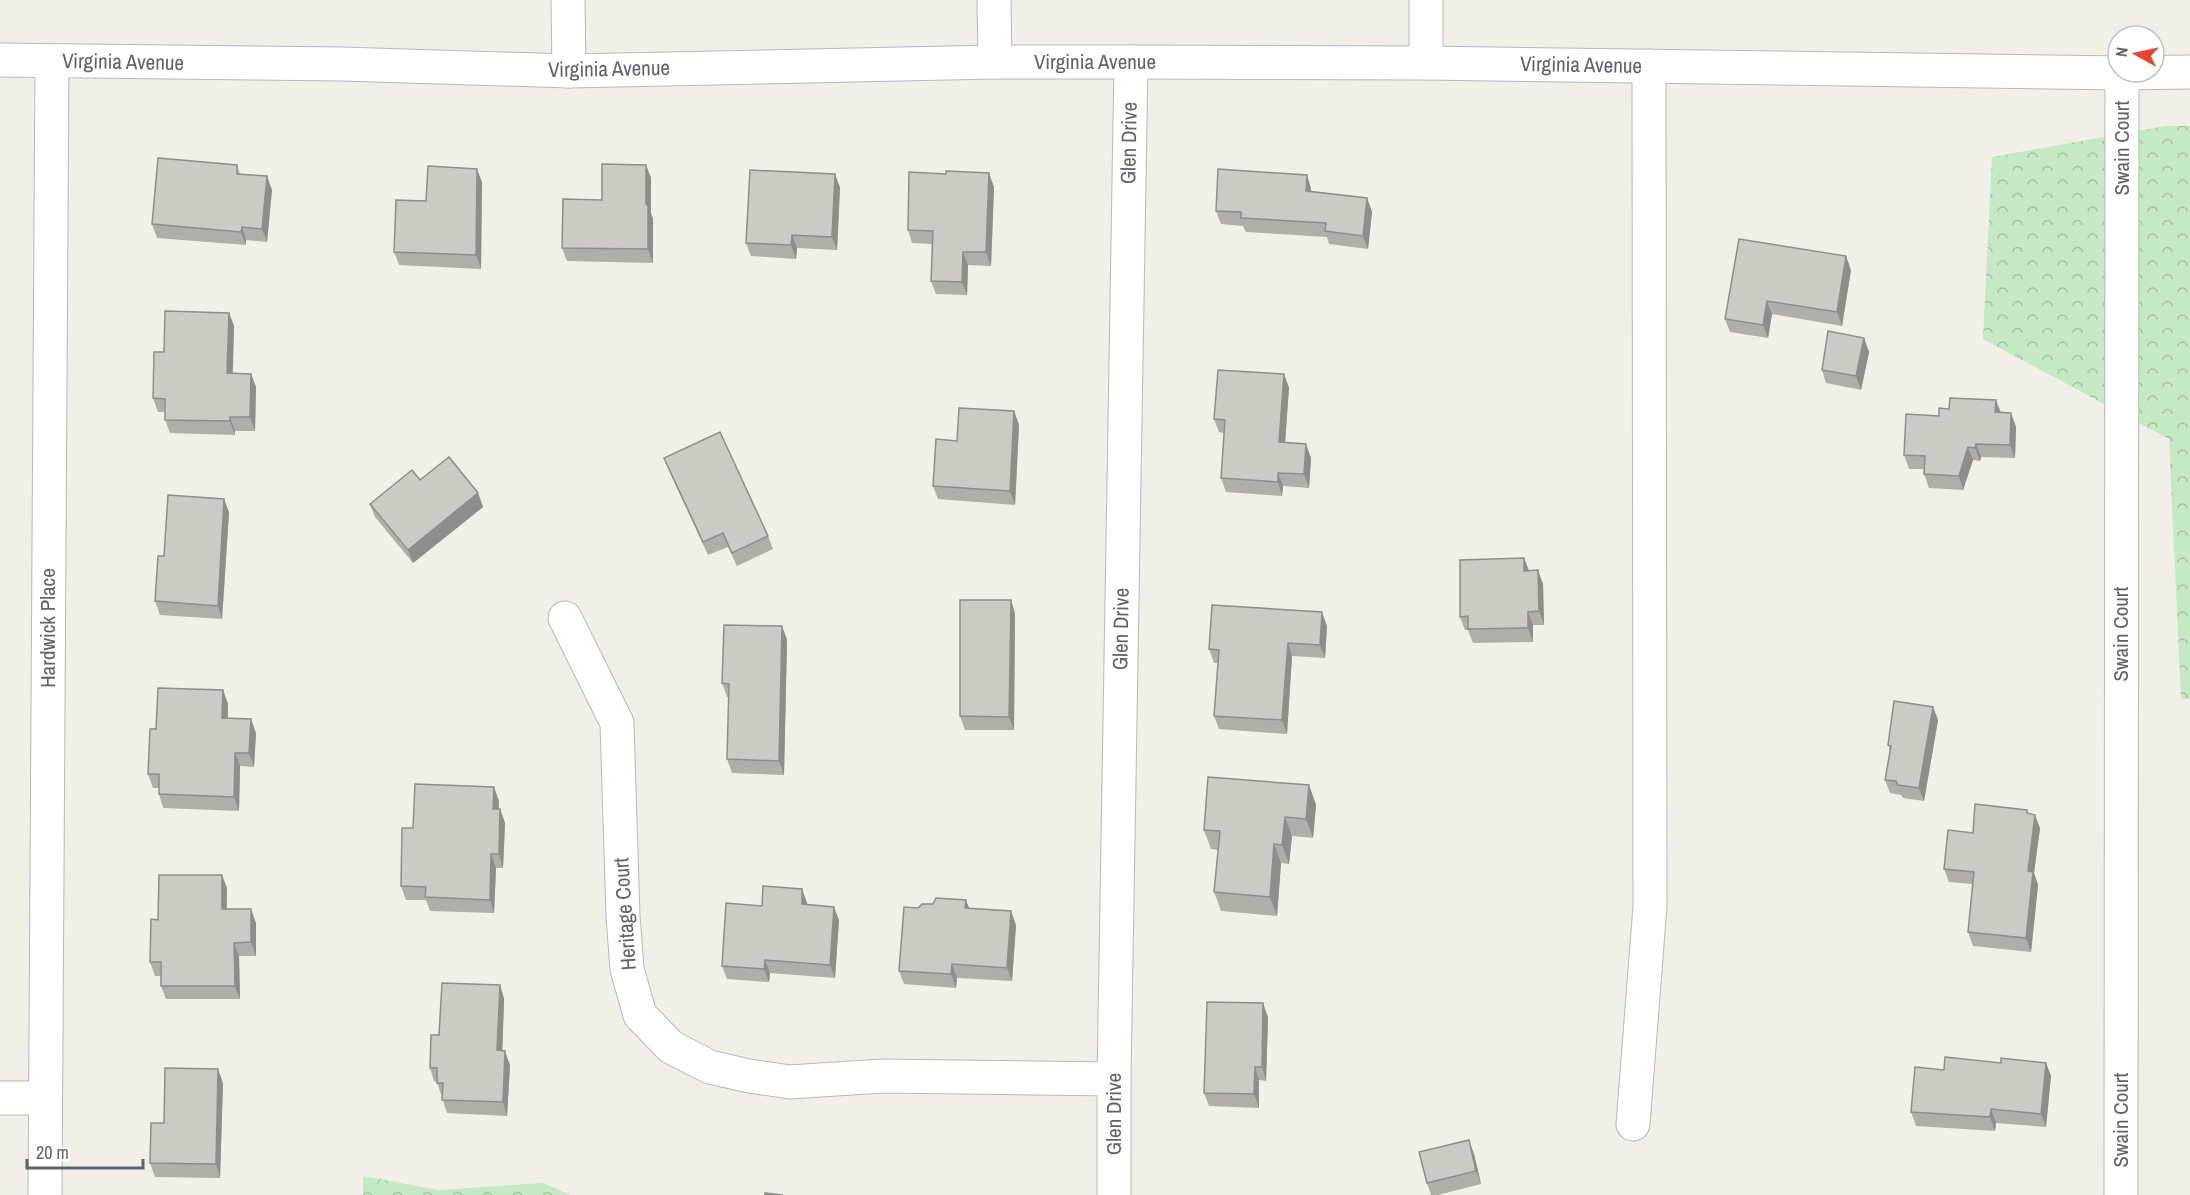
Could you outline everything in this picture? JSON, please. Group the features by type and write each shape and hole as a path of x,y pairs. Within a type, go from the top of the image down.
{"street":[{"path":"568,0 569,71"},
{"path":"994,0 995,62"},
{"path":"1426,0 1426,63"},
{"name":"Virginia Avenue","path":"0,60 343,64 569,71 995,62 1131,62 1426,63 2106,73"},
{"name":"Hardwick Place","path":"45,1195 52,61"},
{"name":"Glen Drive","path":"1114,1195 1131,62"},
{"path":"1634,1124 1650,906 1649,66"},
{"name":"Virginia Avenue","path":"2166,72 2190,72"},
{"name":"Swain Court","path":"2121,1195 2122,84"},
{"name":"Heritage Court","path":"565,618 617,723 622,904 627,969 640,1015 671,1047 710,1067 790,1082 882,1076 1114,1079"},
{"path":"0,1098 45,1098"}],"green space":[{"path":"2165,126 2190,126 2190,699 2181,699 2169,439 1983,339 1992,157"},
{"path":"363,1176 439,1190 543,1183 571,1195 363,1195"}],"building":[{"path":"158,158 237,165 237,174 267,176 262,229 242,227 241,232 152,224"},
{"path":"602,164 646,165 648,249 562,248 563,199 602,200"},
{"path":"428,166 477,169 476,255 394,252 396,200 426,201"},
{"path":"1218,169 1307,175 1306,191 1367,198 1363,236 1325,231 1326,223 1241,218 1241,212 1216,211"},
{"path":"750,170 835,174 832,237 792,235 791,245 746,243"},
{"path":"946,171 989,173 986,252 963,252 962,282 931,281 933,231 908,230 909,172 946,174"},
{"path":"1739,239 1846,256 1837,312 1767,301 1763,325 1725,319"},
{"path":"165,311 229,313 227,373 251,374 250,417 230,417 230,421 165,420 165,399 153,398 154,352 164,352"},
{"path":"1828,331 1864,338 1856,376 1822,370"},
{"path":"1218,370 1284,374 1279,442 1306,444 1304,474 1278,473 1278,482 1221,478 1225,420 1214,419"},
{"path":"1950,398 1996,400 1995,412 2011,413 2010,445 1976,444 1975,448 1968,447 1959,476 1924,474 1925,456 1904,455 1906,414 1939,416 1939,408 1949,409"},
{"path":"959,408 1014,411 1010,491 933,486 936,439 957,441"},
{"path":"720,432 768,536 732,553 723,533 703,542 664,458"},
{"path":"449,457 478,493 408,550 370,504 412,470 420,480"},
{"path":"168,495 224,499 218,606 155,601 158,556 164,556"},
{"path":"1524,558 1524,571 1538,570 1539,611 1528,612 1528,628 1468,629 1468,616 1460,617 1460,560"},
{"path":"960,600 1011,600 1009,717 960,716"},
{"path":"1212,605 1322,612 1320,645 1288,643 1282,720 1214,716 1219,650 1209,649"},
{"path":"724,625 782,626 779,761 727,759 729,684 722,683"},
{"path":"158,688 223,690 222,718 251,719 249,753 235,753 234,797 159,794 159,774 148,774 150,729 156,729"},
{"path":"1894,701 1933,707 1919,788 1898,785 1896,781 1885,780 1891,746 1888,745"},
{"path":"1208,777 1309,785 1306,819 1285,817 1282,845 1274,844 1270,897 1214,892 1220,831 1204,830"},
{"path":"415,784 494,787 493,809 500,809 499,854 491,854 490,900 425,897 426,887 401,886 402,828 413,828"},
{"path":"1975,804 2027,810 2027,813 2035,815 2028,871 2033,872 2026,938 1968,932 1974,872 1944,869 1948,830 1973,833"},
{"path":"159,875 222,875 222,909 251,909 251,942 234,943 235,986 161,986 161,962 150,962 151,919 158,920"},
{"path":"763,886 802,889 802,904 834,907 830,965 765,960 764,969 722,966 726,903 762,906"},
{"path":"936,898 966,900 965,908 1011,911 1007,968 952,964 951,974 899,971 904,907 918,908 922,904 933,904"},
{"path":"442,983 500,985 497,1050 505,1051 503,1102 442,1100 443,1083 437,1083 437,1068 430,1068 431,1035 439,1035"},
{"path":"1207,1002 1263,1003 1262,1067 1255,1067 1254,1094 1204,1093"},
{"path":"1945,1057 2001,1063 2001,1058 2046,1063 2041,1114 1991,1109 1990,1117 1911,1112 1915,1067 1944,1070"},
{"path":"165,1068 218,1069 216,1164 150,1163 151,1123 164,1123"},
{"path":"1469,1140 1476,1171 1427,1183 1419,1152"}]}
